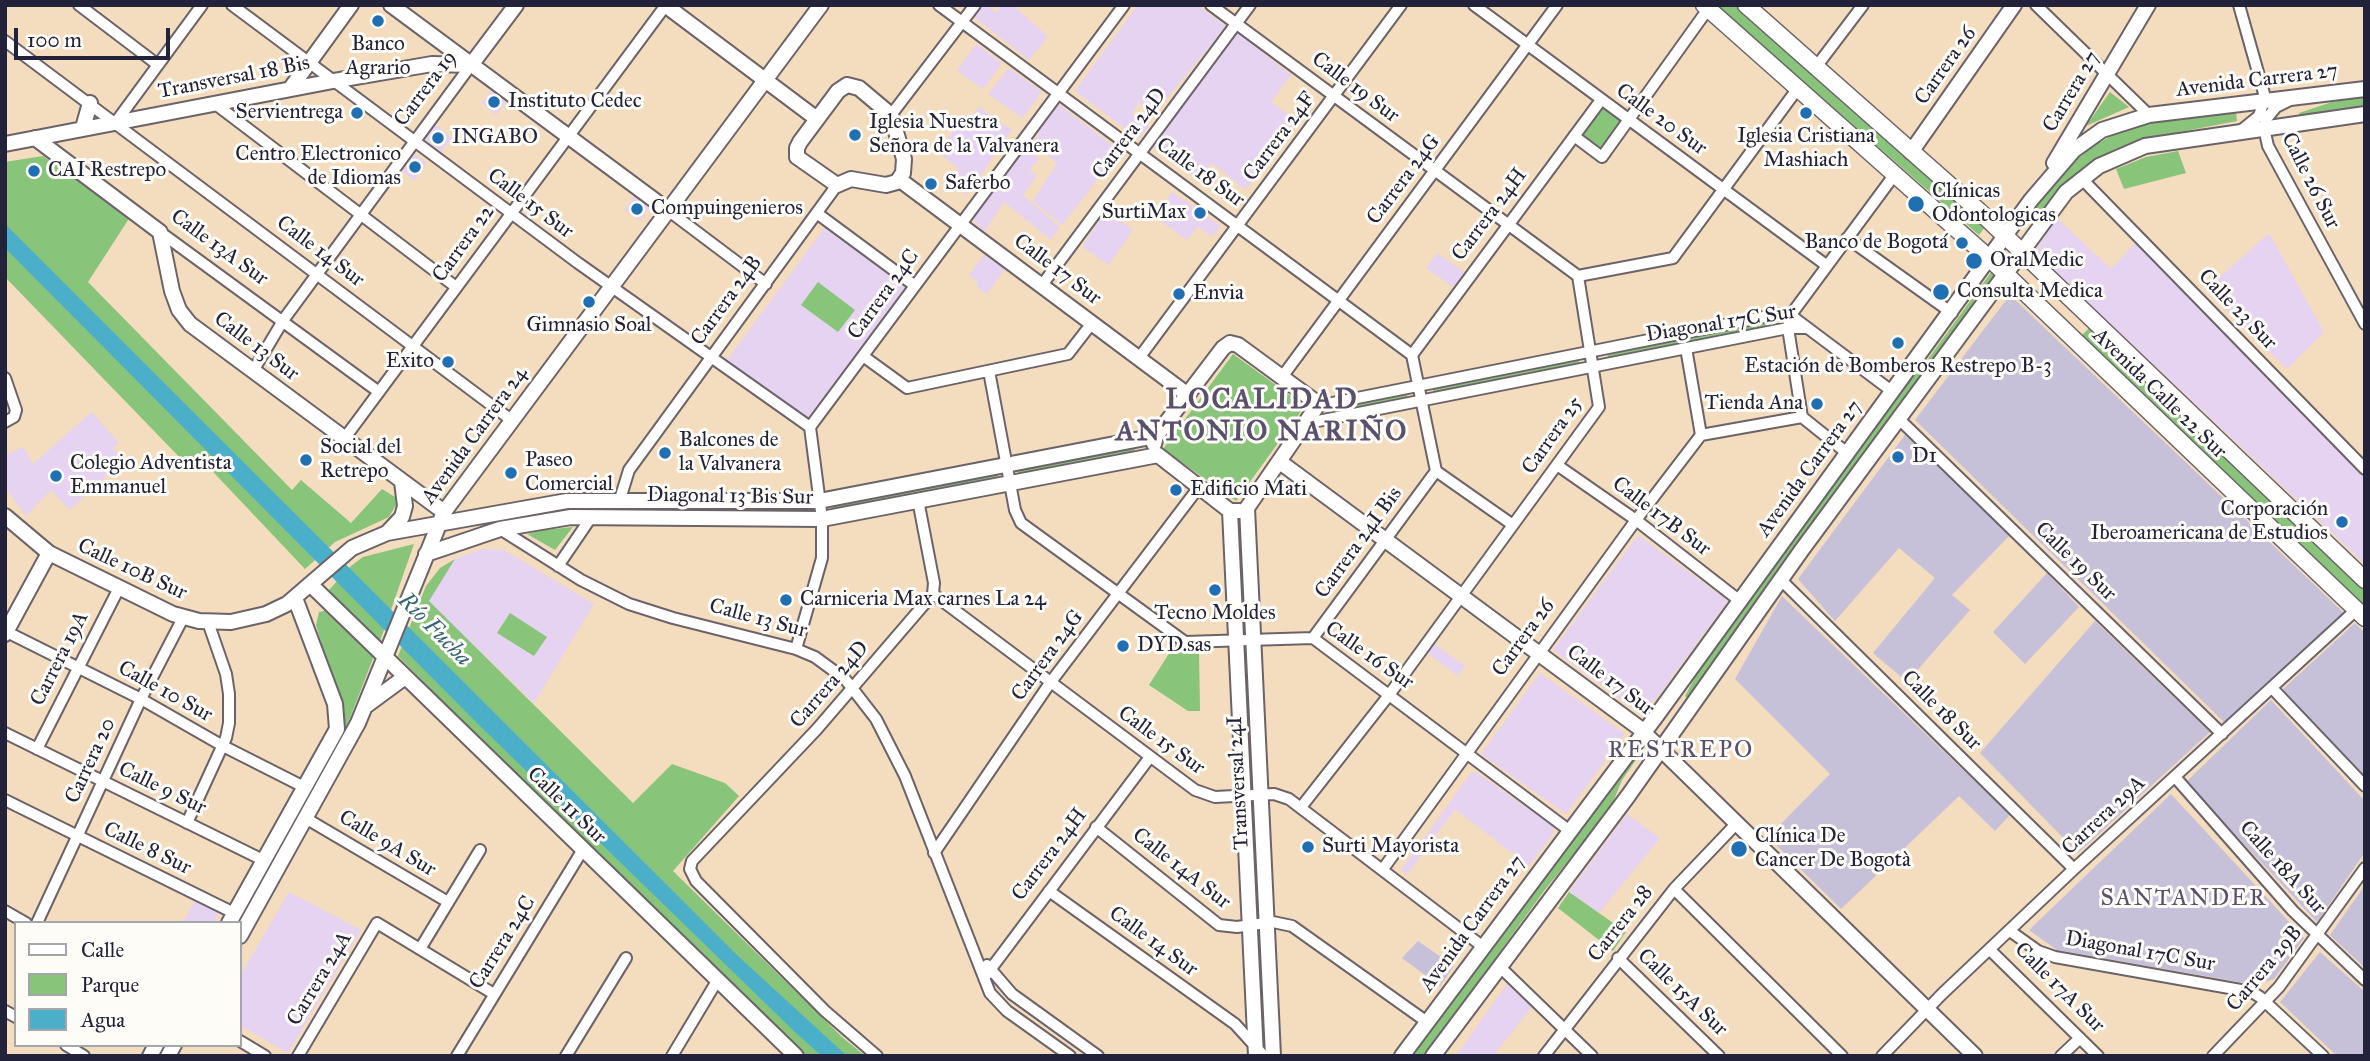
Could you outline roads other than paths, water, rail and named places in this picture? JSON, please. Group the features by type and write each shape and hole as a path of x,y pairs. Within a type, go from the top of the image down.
{"main road":[{"name":"Avenida Calle 22 Sur","path":"1746,5 2006,236 2365,580"},
{"name":"Avenida Calle 22 Sur","path":"1706,7 1990,259 2360,614"}],"street":[{"path":"79,5 158,65"},
{"path":"116,122 202,5"},
{"name":"Calle 15 Sur","path":"232,5 510,213 810,427"},
{"path":"290,89 351,5"},
{"path":"391,5 766,284"},
{"name":"Carrera 19","path":"253,371 284,319 317,273 516,5"},
{"path":"665,5 817,119"},
{"name":"Carrera 22","path":"344,439 665,5"},
{"name":"Avenida Carrera 24","path":"242,933 307,819 367,705 441,518 510,419 669,211 821,5"},
{"name":"Calle 18 Sur","path":"939,5 1412,355"},
{"path":"891,115 975,5"},
{"name":"Carrera 24C","path":"810,427 1124,5"},
{"name":"Calle 19 Sur","path":"1211,5 1578,276"},
{"name":"Carrera 24D","path":"1042,285 1250,5"},
{"name":"Carrera 24F","path":"1139,358 1401,5"},
{"name":"Calle 20 Sur","path":"1474,5 1826,265"},
{"name":"Carrera 24G","path":"1282,377 1557,5"},
{"path":"1816,67 1863,5"},
{"name":"Carrera 26","path":"1912,152 2014,5"},
{"path":"2036,5 2149,115"},
{"name":"Carrera 27","path":"2031,200 2148,5"},
{"path":"2239,5 2264,89 2265,103"},
{"path":"1574,136 1602,157 1706,7"},
{"name":"Calle 14 Sur","path":"5,41 510,419"},
{"name":"Transversal 18 Bis","path":"5,144 432,64 471,65"},
{"path":"847,85 859,88 891,115 904,159 900,180 886,185 851,179 837,185 799,161 796,153 800,142 838,91 847,85"},
{"path":"1578,276 1673,258 1798,88"},
{"name":"Avenida Carrera 27","path":"1402,1056 1644,732 1952,313 2031,200 2058,167 2088,138 2116,124 2149,115 2365,89"},
{"name":"Carrera 24H","path":"1412,355 1601,100"},
{"name":"Calle 26 Sur","path":"2291,100 2272,110 2264,128 2272,157 2365,324"},
{"path":"66,160 62,145 76,130 90,103"},
{"path":"214,103 456,287"},
{"name":"Calle 26 Sur","path":"2239,131 2256,120 2265,103"},
{"name":"Avenida Carrera 27","path":"1433,1056 1661,749 2056,203 2081,178 2121,155 2145,146 2365,114"},
{"name":"Calle 13A Sur","path":"35,138 160,232 284,319 379,392"},
{"path":"1847,453 1802,417 1788,328 1790,316 1895,174"},
{"name":"Calle 23 Sur","path":"2081,178 2365,469"},
{"name":"Calle 17 Sur","path":"900,180 1188,395"},
{"name":"Carrera 24B","path":"620,499 629,470 837,185"},
{"path":"818,214 914,285"},
{"name":"Calle 13 Sur","path":"160,232 172,291 185,318 402,482 441,518"},
{"path":"1847,237 1952,313"},
{"name":"Carrera 25","path":"1302,806 1389,695 1599,407 1578,276"},
{"name":"Diagonal 17C Sur","path":"1317,406 1773,315 1790,316 1809,329"},
{"path":"863,356 907,388 1068,354 1092,323"},
{"name":"Diagonal 17C Sur","path":"1308,422 1788,328 1809,329"},
{"path":"1809,329 1893,392"},
{"path":"1230,343 1238,345 1282,377 1317,406 1247,508 1230,511 1158,456 1155,449 1156,436 1230,343"},
{"path":"1686,348 1701,435 1802,417"},
{"path":"1412,355 1436,471 1513,525"},
{"path":"1919,358 1936,370"},
{"path":"989,371 1011,483"},
{"path":"5,378 16,414 5,422"},
{"name":"Calle 19 Sur","path":"1899,419 2222,734"},
{"path":"796,649 822,558 822,520 810,427"},
{"name":"Carrera 26","path":"1383,869 1465,753 1701,435"},
{"name":"Diagonal 13 Bis Sur","path":"441,518 545,503 620,499 819,501 1156,436"},
{"name":"Diagonal 13 Bis Sur","path":"426,554 500,529 546,520 592,516 822,520 1158,456"},
{"name":"Calle 17 Sur","path":"1280,463 1644,732 1975,1056"},
{"name":"Calle 17B Sur","path":"1557,465 1636,520 1740,601"},
{"name":"Carrera 24I Bis","path":"1313,638 1436,471"},
{"path":"387,533 395,526 405,506 402,482"},
{"name":"Calle 16 Sur","path":"1011,483 1018,520 1185,642 1313,638 1570,831"},
{"name":"Carrera 24G","path":"934,853 1050,683 1199,487"},
{"path":"918,500 934,583 933,594"},
{"path":"716,501 716,518"},
{"name":"Transversal 24I","path":"1247,508 1273,1056"},
{"name":"Transversal 24I","path":"1230,511 1259,1054"},
{"name":"Calle 10B Sur","path":"5,516 48,553 183,618 208,622 254,618 295,598 342,555 363,542 441,518"},
{"path":"558,566 592,516"},
{"name":"Calle 13 Sur","path":"500,529 610,595 646,610 796,649 815,657 854,687 876,719 905,776 934,853 987,974 990,993 1007,1011 1070,1056"},
{"path":"6,632 48,553"},
{"name":"Calle 18 Sur","path":"1781,580 2074,869"},
{"name":"Calle 11 Sur","path":"310,584 388,652 405,677 582,852 796,1056"},
{"name":"Carrera 19A","path":"37,749 76,667 119,588"},
{"name":"Calle 15 Sur","path":"933,594 1150,757 1205,795 1223,798 1282,796 1302,806 1482,946"},
{"name":"Carrera 24D","path":"877,1056 825,1011 696,881 690,869 692,861 817,729 933,594"},
{"path":"295,598 335,704 337,729"},
{"name":"Carrera 29A","path":"1882,1056 2074,869 2272,688 2360,614"},
{"name":"Carrera 20","path":"38,921 141,699 183,618"},
{"path":"187,822 223,746 229,723 229,694 208,622"},
{"name":"Calle 10 Sur","path":"6,632 141,699 223,746 306,788"},
{"path":"231,918 337,729 405,677"},
{"path":"2272,688 2365,786"},
{"name":"Calle 9 Sur","path":"5,733 265,861"},
{"name":"Carrera 24H","path":"987,974 1150,757"},
{"name":"Calle 18A Sur","path":"2175,777 2318,936 2365,980"},
{"name":"Calle 8 Sur","path":"5,800 231,918"},
{"name":"Calle 9A Sur","path":"307,819 448,902"},
{"name":"Carrera 28","path":"1544,1056 1674,889 1737,823"},
{"name":"Calle 14A Sur","path":"1096,827 1222,927 1251,926 1266,922 1292,926 1427,1022"},
{"path":"480,850 419,949 494,994"},
{"name":"Carrera 24C","path":"457,1056 582,852"},
{"name":"Carrera 29B","path":"2213,1056 2266,1002 2318,936 2365,868"},
{"path":"1674,889 1842,1056"},
{"name":"Calle 14 Sur","path":"1049,891 1236,1024 1259,1054"},
{"path":"5,911 22,921"},
{"name":"Carrera 24A","path":"298,1056 377,923 419,949"},
{"name":"Diagonal 17C Sur","path":"2010,931 2038,951 2055,957 2252,992 2266,1002"},
{"name":"Calle 17A Sur","path":"1990,950 2098,1056"},
{"path":"566,1056 626,958"},
{"name":"Calle 15A Sur","path":"1618,958 1719,1056"},
{"path":"1500,966 1592,1056"},
{"name":"Calle 13 Sur","path":"987,974 1024,1004 1098,1056"},
{"path":"672,1056 718,981"},
{"path":"2266,1002 2323,1056"},
{"path":"1236,1024 1255,1017"},
{"path":"2062,1056 2080,1038"},
{"path":"242,1042 265,1056"}],"water":[{"path":"5,224 738,956 847,1056 822,1056 796,1033 479,725 5,248"}],"place":[{"name":"Banco Agrario","path":"378,21"},
{"name":"Instituto Cedec","path":"494,102"},
{"name":"Servientrega","path":"357,113"},
{"name":"Iglesia Cristiana Mashiach","path":"1806,113"},
{"name":"Iglesia Nuestra Señora de la Valvanera","path":"855,135"},
{"name":"INGABO","path":"438,138"},
{"name":"Centro Electronico de Idiomas","path":"415,167"},
{"name":"CAI Restrepo","path":"34,171"},
{"name":"Saferbo","path":"931,184"},
{"name":"Clínicas Odontologicas","path":"1916,204"},
{"name":"Compuingenieros","path":"637,209"},
{"name":"SurtiMax","path":"1200,213"},
{"name":"Banco de Bogotá","path":"1962,243"},
{"name":"OralMedic","path":"1974,261"},
{"name":"Consulta Medica","path":"1941,292"},
{"name":"Envia","path":"1179,294"},
{"name":"Gimnasio Soal","path":"589,302"},
{"name":"Estación de Bomberos Restrepo B-3","path":"1898,343"},
{"name":"Exito","path":"448,362"},
{"name":"Tienda Ana","path":"1817,404"},
{"name":"Balcones de la Valvanera","path":"665,453"},
{"name":"D1","path":"1898,457"},
{"name":"Social del Retrepo","path":"306,460"},
{"name":"Paseo Comercial","path":"511,473"},
{"name":"Colegio Adventista Emmanuel","path":"56,476"},
{"name":"Edificio Mati","path":"1176,490"},
{"name":"Corporación Iberoamericana de Estudios","path":"2342,522"},
{"name":"Tecno Moldes","path":"1215,590"},
{"name":"Carniceria Max carnes La 24","path":"786,600"},
{"name":"DYD.sas","path":"1123,646"},
{"name":"Surti Mayorista","path":"1308,847"},
{"name":"Clínica De Cancer De Bogotà","path":"1739,849"}],"district":[{"name":"LOCALIDAD ANTONIO NARIÑO","path":"1262,417"},
{"name":"RESTREPO","path":"1681,751"},
{"name":"SANTANDER","path":"2184,899"}],"water label":[{"name":"Río Fucha","path":"434,630"}]}
